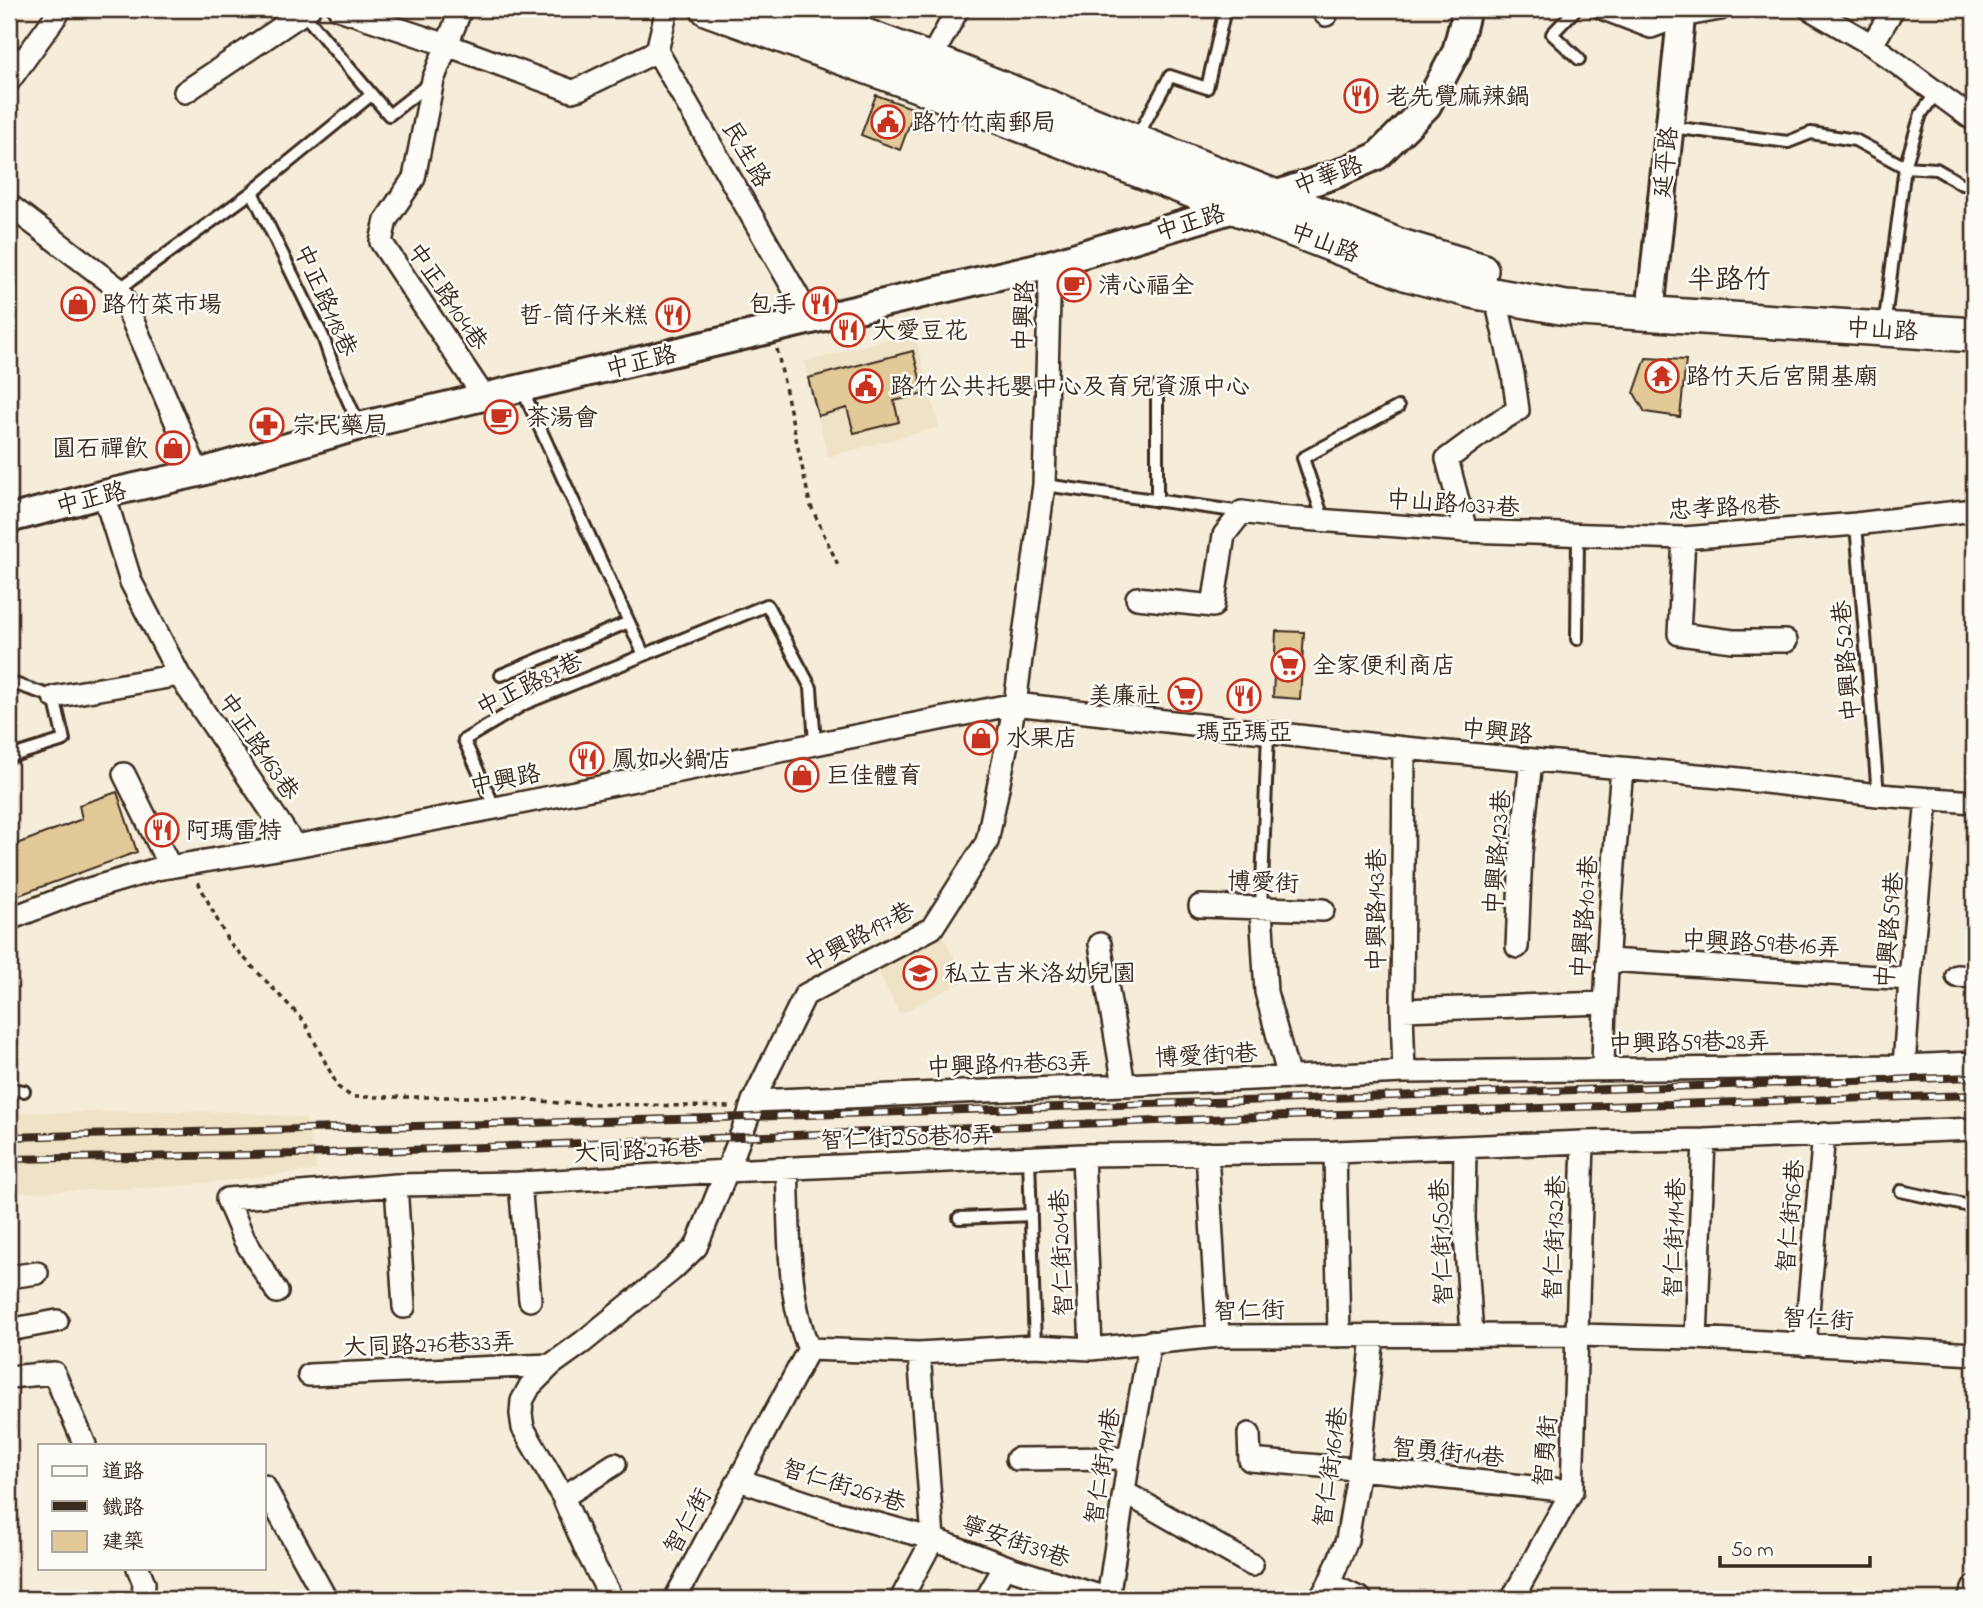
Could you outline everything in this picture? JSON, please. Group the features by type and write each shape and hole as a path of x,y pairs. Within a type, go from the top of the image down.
{"main road":[{"name":"中山路","path":"708,9 925,73 1135,140 1397,245 1475,269 1651,304 1974,335"},
{"name":"中山路","path":"793,9 925,73 1237,208 1408,274 1476,292 1566,307 1651,304 1886,312 1974,318"}],"street":[{"path":"9,81 17,53 61,9"},
{"path":"339,9 572,91 657,51 667,9"},
{"path":"433,80 461,9"},
{"path":"925,73 958,9"},
{"name":"中華路","path":"1271,195 1339,173 1377,156 1427,106 1456,52 1467,9"},
{"path":"1604,9 1651,27 1682,13 1720,9"},
{"path":"1810,9 1872,45 1974,120"},
{"path":"1872,45 1893,9"},
{"path":"185,92 306,11"},
{"name":"延平路","path":"1651,304 1682,13"},
{"name":"民生路","path":"657,51 812,321"},
{"name":"中正路104巷","path":"433,80 414,178 386,220 380,242 484,397"},
{"name":"中正路","path":"9,519 198,473 360,426 1050,264 1237,208 1271,195"},
{"path":"9,205 119,289 198,473"},
{"name":"中興路","path":"1015,704 1044,485 1050,264"},
{"path":"1466,531 1447,460 1493,425 1518,410 1513,374 1495,295"},
{"name":"中正路163巷","path":"104,494 131,582 178,675 295,846"},
{"name":"忠孝路18巷","path":"1578,536 1685,538 1856,524 1974,510"},
{"path":"1137,598 1213,606 1224,535 1241,512"},
{"name":"中山路1037巷","path":"1241,512 1466,531 1578,536"},
{"path":"1685,538 1679,634 1733,641 1786,641"},
{"path":"54,697 178,675"},
{"name":"中興路","path":"9,919 79,892 180,866 495,808 1015,704 1531,761 1974,802"},
{"name":"中興路197巷","path":"727,1171 752,1104 804,995 932,928 987,842 1015,704"},
{"name":"中興路143巷","path":"1404,748 1404,1072"},
{"name":"中興路123巷","path":"1517,947 1521,852 1531,761"},
{"name":"中興路107巷","path":"1603,1069 1610,908 1622,769"},
{"path":"124,774 180,866"},
{"name":"中興路59巷","path":"1904,1066 1927,799"},
{"name":"博愛街","path":"1200,906 1323,910"},
{"name":"博愛街9巷","path":"1261,909 1266,992 1289,1078"},
{"name":"中興路197巷63弄","path":"752,1104 1124,1085 1100,944"},
{"name":"中興路59巷16弄","path":"1608,960 1910,979"},
{"path":"1402,1010 1604,1003"},
{"name":"中興路59巷28弄","path":"1404,1072 1974,1063"},
{"name":"博愛街9巷","path":"1124,1085 1404,1072"},
{"name":"智仁街250巷10弄","path":"727,1171 1083,1155 1335,1152 1974,1129"},
{"name":"智仁街96巷","path":"1805,1345 1824,1134"},
{"name":"智仁街114巷","path":"1696,1338 1704,1140"},
{"name":"智仁街132巷","path":"1578,1335 1583,1142"},
{"name":"智仁街150巷","path":"1465,1147 1464,1219 1472,1335"},
{"path":"1335,1152 1339,1336"},
{"path":"1207,1153 1218,1336"},
{"name":"智仁街204巷","path":"1083,1155 1091,1349"},
{"path":"787,1168 793,1286 801,1331 809,1349"},
{"name":"大同路276巷","path":"277,1292 244,1240 227,1199 396,1185 520,1183 727,1171 696,1247 662,1278 551,1365 530,1386 522,1401 523,1428 563,1497 587,1552 612,1599"},
{"path":"520,1183 530,1300"},
{"path":"396,1185 404,1307"},
{"path":"9,1278 37,1273"},
{"path":"9,1330 58,1321"},
{"name":"智仁街","path":"674,1599 809,1349 919,1353 1035,1346 1091,1349 1218,1336 1578,1335 1696,1338 1974,1354"},
{"name":"智勇街","path":"1512,1599 1572,1491 1578,1335"},
{"name":"智仁街161巷","path":"1324,1592 1347,1540 1359,1469 1373,1336"},
{"name":"智仁街191巷","path":"1108,1599 1150,1342"},
{"path":"919,1353 933,1539"},
{"name":"大同路276巷33弄","path":"309,1375 551,1365"},
{"path":"9,1377 54,1373 85,1444"},
{"name":"智勇街14巷","path":"1249,1434 1250,1460 1572,1491"},
{"path":"1017,1458 1129,1458"},
{"path":"563,1497 615,1464"},
{"name":"智仁街267巷","path":"739,1480 835,1512 933,1539"},
{"path":"266,1490 326,1599"},
{"path":"1124,1492 1252,1565"},
{"name":"寧安街39巷","path":"901,1599 933,1539 1005,1566 1108,1599"},
{"path":"986,1599 1005,1566"},
{"path":"139,1570 144,1583 143,1599"},
{"path":"1969,1599 1974,1587"},
{"path":"1324,1592 1361,1599"}],"lane":[{"path":"1135,140 1170,76 1207,88 1225,9"},
{"path":"1576,9 1552,34 1579,59"},
{"path":"306,11 389,115 433,80"},
{"path":"1886,312 1905,167 1921,114 1936,93"},
{"path":"119,289 252,192 371,95"},
{"path":"1669,126 1788,142 1811,133 1855,140 1905,167 1936,169 1962,184"},
{"name":"中正路118巷","path":"252,192 323,337 334,369 360,426"},
{"path":"1157,387 1157,500"},
{"path":"522,389 644,655"},
{"path":"1324,520 1303,458 1398,407"},
{"name":"中山路1037巷","path":"1044,485 1241,512"},
{"name":"中興路52巷","path":"1856,524 1878,795"},
{"path":"1577,639 1578,536"},
{"name":"中正路87巷","path":"495,808 464,740 526,704 767,604 811,688 815,743"},
{"name":"中正路87巷","path":"501,674 628,622"},
{"path":"9,681 54,697 64,740 9,757"},
{"path":"1261,909 1268,734"},
{"path":"9,1089 24,1091"},
{"path":"1029,1158 1035,1346"},
{"path":"1901,1191 1974,1207"},
{"path":"959,1218 1031,1215"}],"path":[{"path":"773,330 810,504 839,567"},
{"path":"180,866 228,941 304,1021 338,1087 352,1097 507,1097 559,1103 752,1104"}],"shaded area":[{"name":"路竹公共托嬰中心及育兒資源中心","path":"914,332 939,427 828,457 804,362"},
{"name":"私立吉米洛幼兒園","path":"941,932 965,980 900,1014 875,965"},
{"path":"179,1111 305,1118 317,1170 168,1187 9,1193 9,1113"}],"building":[{"name":"路竹竹南郵局","path":"876,95 915,109 900,150 861,135"},
{"name":"路竹公共托嬰中心及育兒資源中心","path":"913,351 924,394 894,401 899,422 854,433 847,408 818,416 808,378"},
{"name":"路竹天后宮開基廟","path":"1646,358 1686,360 1680,417 1645,412 1634,393"},
{"name":"全家便利商店","path":"1276,631 1304,632 1300,699 1273,697"},
{"path":"117,792 137,852 11,898 9,847 82,819 79,805"}],"railway":[{"path":"9,1137 748,1117 1974,1077"},
{"path":"9,1159 301,1154 1340,1114 1974,1095"}],"place":[{"name":"老先覺麻辣鍋","path":"1361,96"},
{"name":"路竹竹南郵局","path":"888,122"},
{"name":"清心福全","path":"1074,285"},
{"name":"路竹菜市場","path":"78,304"},
{"name":"包手","path":"820,304"},
{"name":"哲-筒仔米糕","path":"673,315"},
{"name":"大愛豆花","path":"848,330"},
{"name":"路竹天后宮開基廟","path":"1662,376"},
{"name":"路竹公共托嬰中心及育兒資源中心","path":"866,386"},
{"name":"茶湯會","path":"501,417"},
{"name":"宗民藥局","path":"267,425"},
{"name":"圓石禪飲","path":"173,448"},
{"name":"全家便利商店","path":"1288,665"},
{"name":"美廉社","path":"1185,695"},
{"name":"瑪亞瑪亞","path":"1244,696"},
{"name":"水果店","path":"981,738"},
{"name":"鳳如火鍋店","path":"587,759"},
{"name":"巨佳體育","path":"802,775"},
{"name":"阿瑪雷特","path":"162,830"},
{"name":"私立吉米洛幼兒園","path":"920,973"}],"district":[{"name":"半路竹","path":"1729,278"}]}
